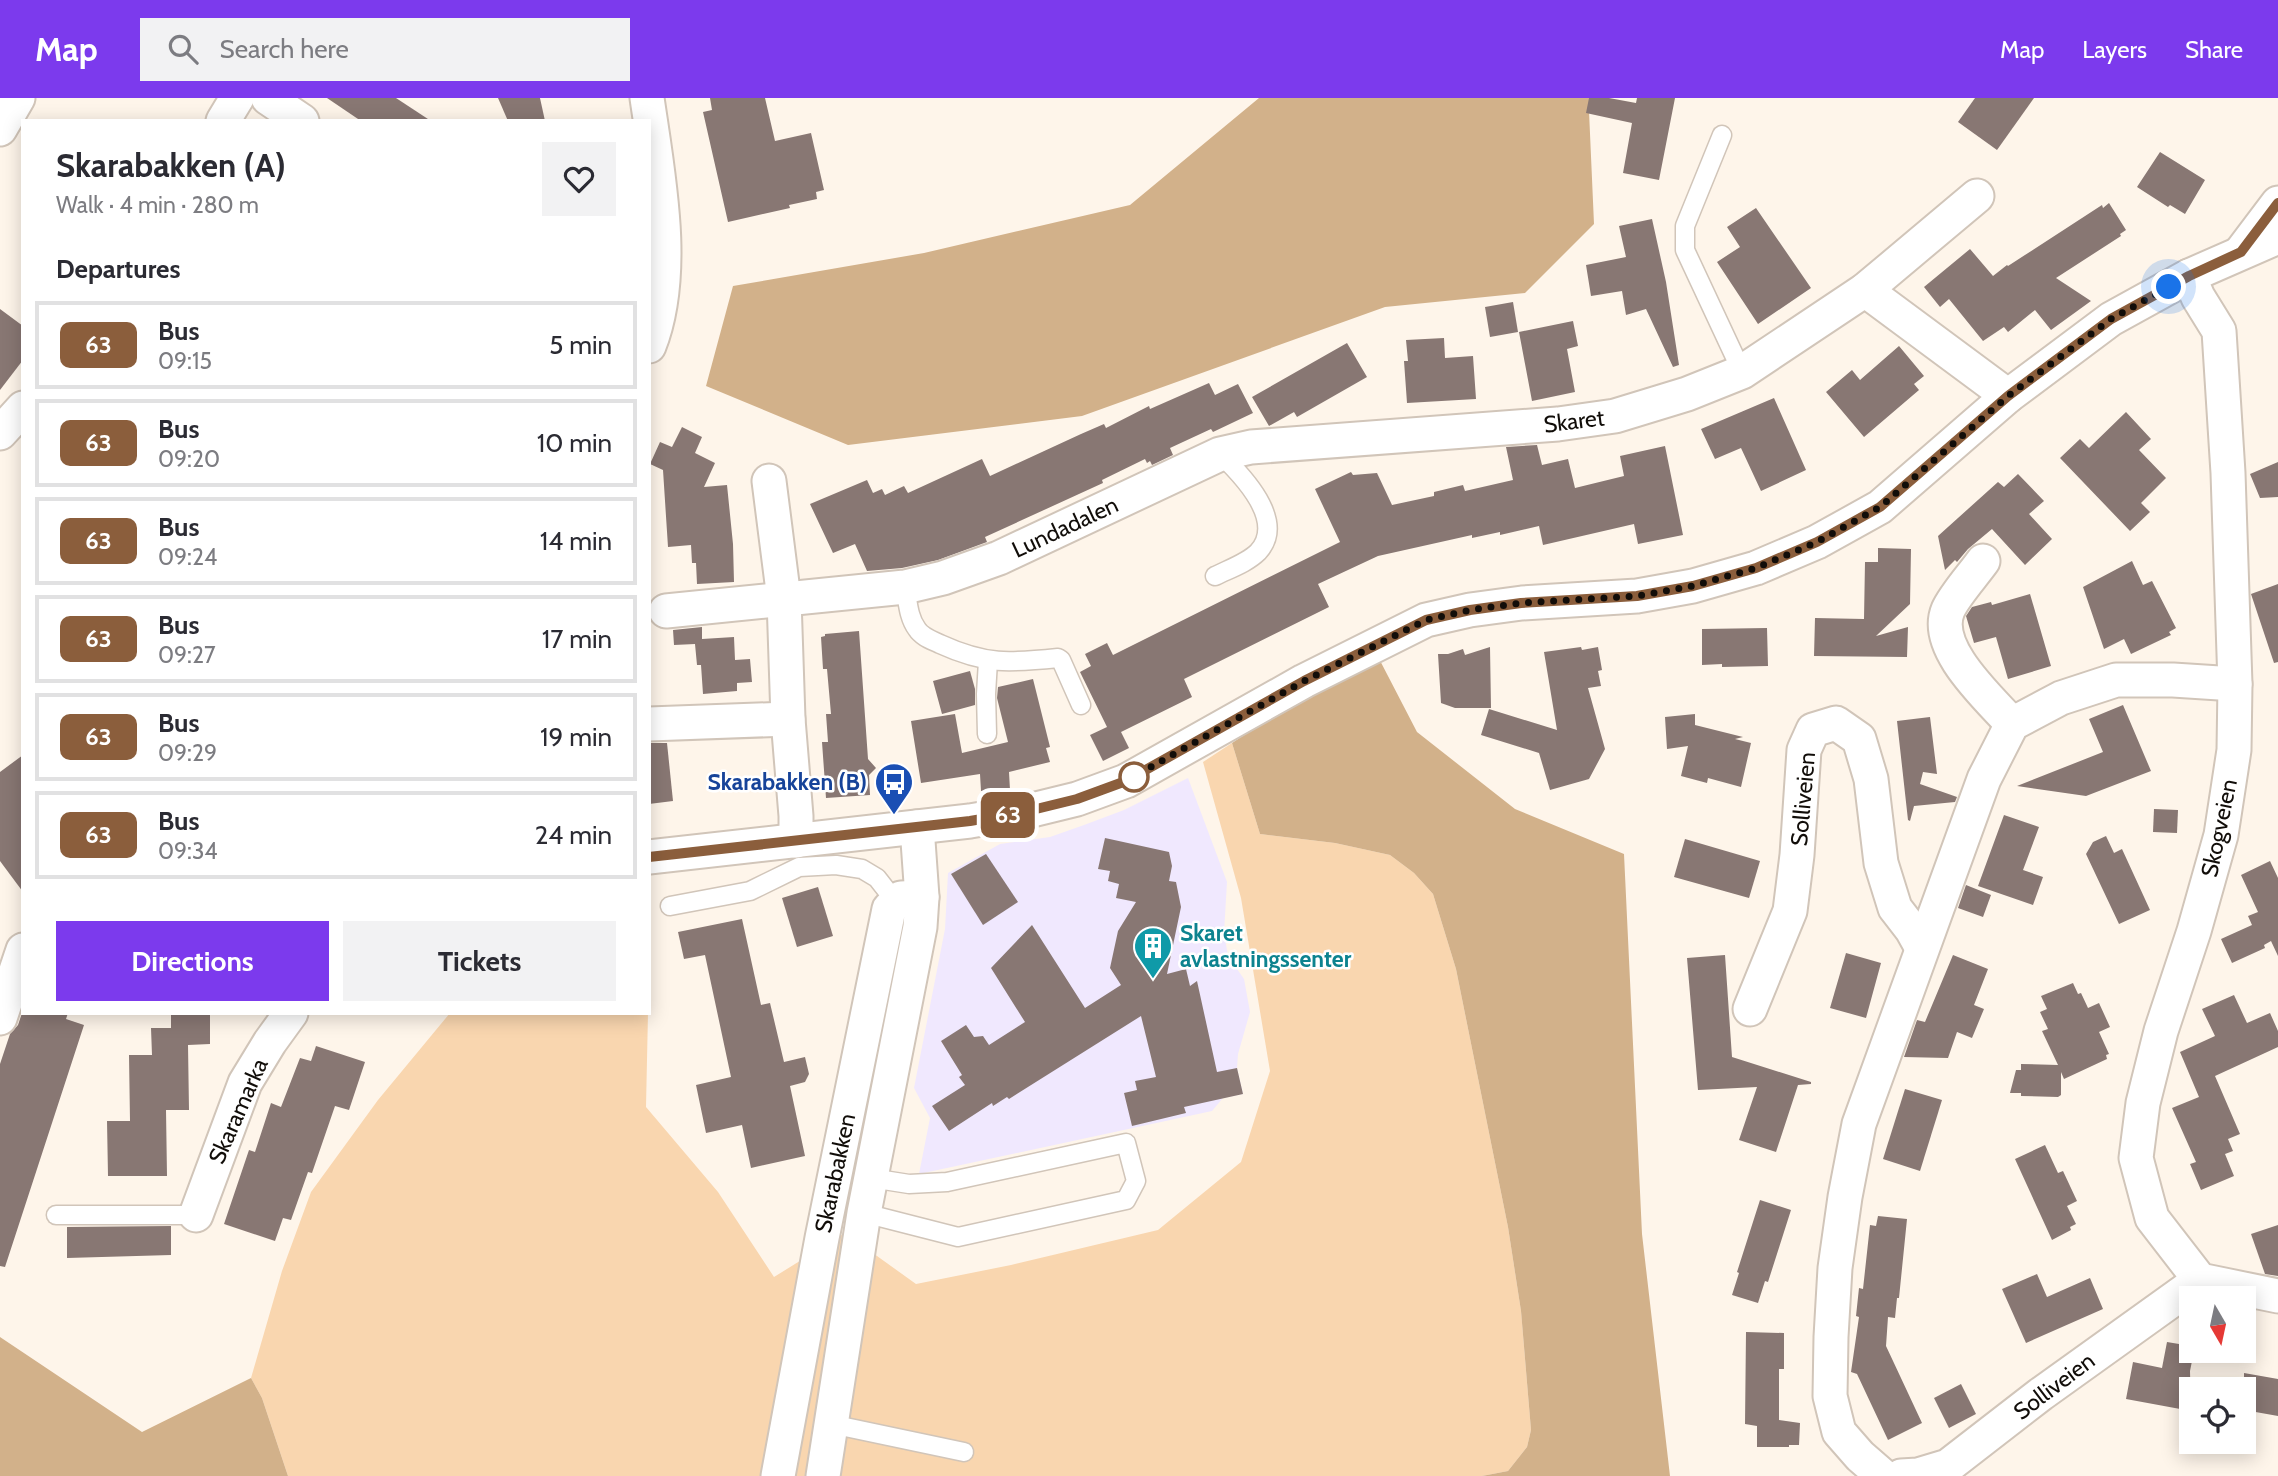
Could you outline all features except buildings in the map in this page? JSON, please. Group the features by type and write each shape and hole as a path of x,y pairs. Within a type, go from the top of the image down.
{"street":[{"path":"0,129 18,98"},
{"path":"224,119 237,98"},
{"path":"268,98 299,119"},
{"path":"648,98 651,119"},
{"path":"651,122 661,201 664,256 655,332 651,341"},
{"name":"Skaret","path":"1236,450 1558,424 1615,416 1687,394 1742,372 1865,290 1977,196"},
{"path":"2241,252 2278,203"},
{"path":"651,857 970,821 1077,799 1126,781 1304,681 1426,620 1521,603 1637,596 1693,586 1756,568 1817,542 1880,507 2008,396 2111,319 2189,276 2278,237"},
{"name":"Skogveien","path":"2189,276 2198,297 2219,331 2228,473 2235,684 2234,750 2221,835 2194,931 2158,1042 2143,1102 2136,1158 2152,1218 2200,1280"},
{"path":"1865,290 2008,396"},
{"path":"0,433 21,410"},
{"name":"Lundadalen","path":"666,611 905,587 943,578 999,558 1236,450"},
{"path":"769,481 784,599 796,841"},
{"path":"1983,561 1947,611 1946,639 1963,668 2012,724"},
{"path":"1882,1476 1839,1432 1830,1396 1835,1268 1845,1197 1859,1124 1984,779 2012,724 2061,698 2116,680 2235,684"},
{"path":"651,724 788,719"},
{"name":"Solliveien","path":"1750,1009 1790,911 1797,855 1804,750 1813,730 1836,723 1859,739 1871,779 1881,863 1895,908 1922,948"},
{"name":"Skarabakken","path":"822,1476 870,1178 915,955 909,899 917,827"},
{"name":"Skarabakken","path":"778,1476 822,1238 889,909 909,899"},
{"path":"0,1018 21,956"},
{"name":"Skaramarka","path":"196,1215 245,1083 290,1015"},
{"path":"2200,1280 2278,1296"},
{"name":"Solliveien","path":"1901,1476 1917,1475 1948,1465 2041,1394 2200,1280"}],"lane":[{"path":"1722,135 1685,226 1685,250 1742,372"},
{"path":"1215,576 1256,554 1268,529 1267,519 1244,477 1236,450"},
{"path":"905,587 910,617 922,635 955,651 988,661 1017,662 1058,658 1081,705"},
{"path":"987,734 988,661"},
{"path":"670,906 750,891 799,867 836,864 862,869 909,899"},
{"path":"864,1213 958,1237 1126,1200 1136,1181 1126,1143 947,1182 909,1184 870,1178"},
{"path":"56,1214 196,1215"},
{"path":"831,1424 964,1452"}],"shaded area":[{"path":"1259,98 1593,98 1589,111 1594,224 1525,293 1385,307 1082,416 848,445 706,386 733,286 924,253 1130,205"},
{"path":"1374,649 1417,732 1515,809 1624,854 1642,1234 1670,1476 1482,1476 1508,1471 1527,1447 1531,1430 1521,1311 1508,1227 1456,969 1433,894 1414,873 1390,855 1335,843 1260,834 1232,743"},
{"path":"1232,743 1260,834 1335,843 1390,855 1414,873 1433,894 1456,969 1508,1227 1521,1311 1531,1430 1527,1447 1508,1471 1482,1476 288,1476 262,1398 251,1378 282,1271 311,1192 378,1100 448,1015 648,1015 646,1107 718,1192 774,1277 845,1233 916,1284 1011,1265 1158,1230 1241,1162 1270,1071 1241,898 1203,762"},
{"path":"1188,778 1227,882 1224,933 1228,956 1244,979 1250,1012 1238,1054 1237,1068 1243,1094 1223,1098 1212,1111 919,1174 930,1118 914,1088 945,929 948,873 1000,844 1050,837 1124,810"},
{"path":"0,1337 142,1432 251,1378 262,1398 288,1476 0,1476"}],"bus line":[{"name":"63","path":"651,857 970,821 1077,799 1126,781 1304,681 1426,620 1521,603 1637,596 1693,586 1756,568 1817,542 1880,507 2008,396 2111,319 2189,276 2241,252 2278,203"}],"place":[{"name":"Skarabakken (B)","path":"894,816"},
{"name":"Skaret avlastningssenter","path":"1153,980"}],"route":[{"path":"1134,777 1126,781 1304,681 1426,620 1521,603 1637,596 1693,586 1756,568 1817,542 1880,507 2008,396 2111,319 2169,287"}]}
